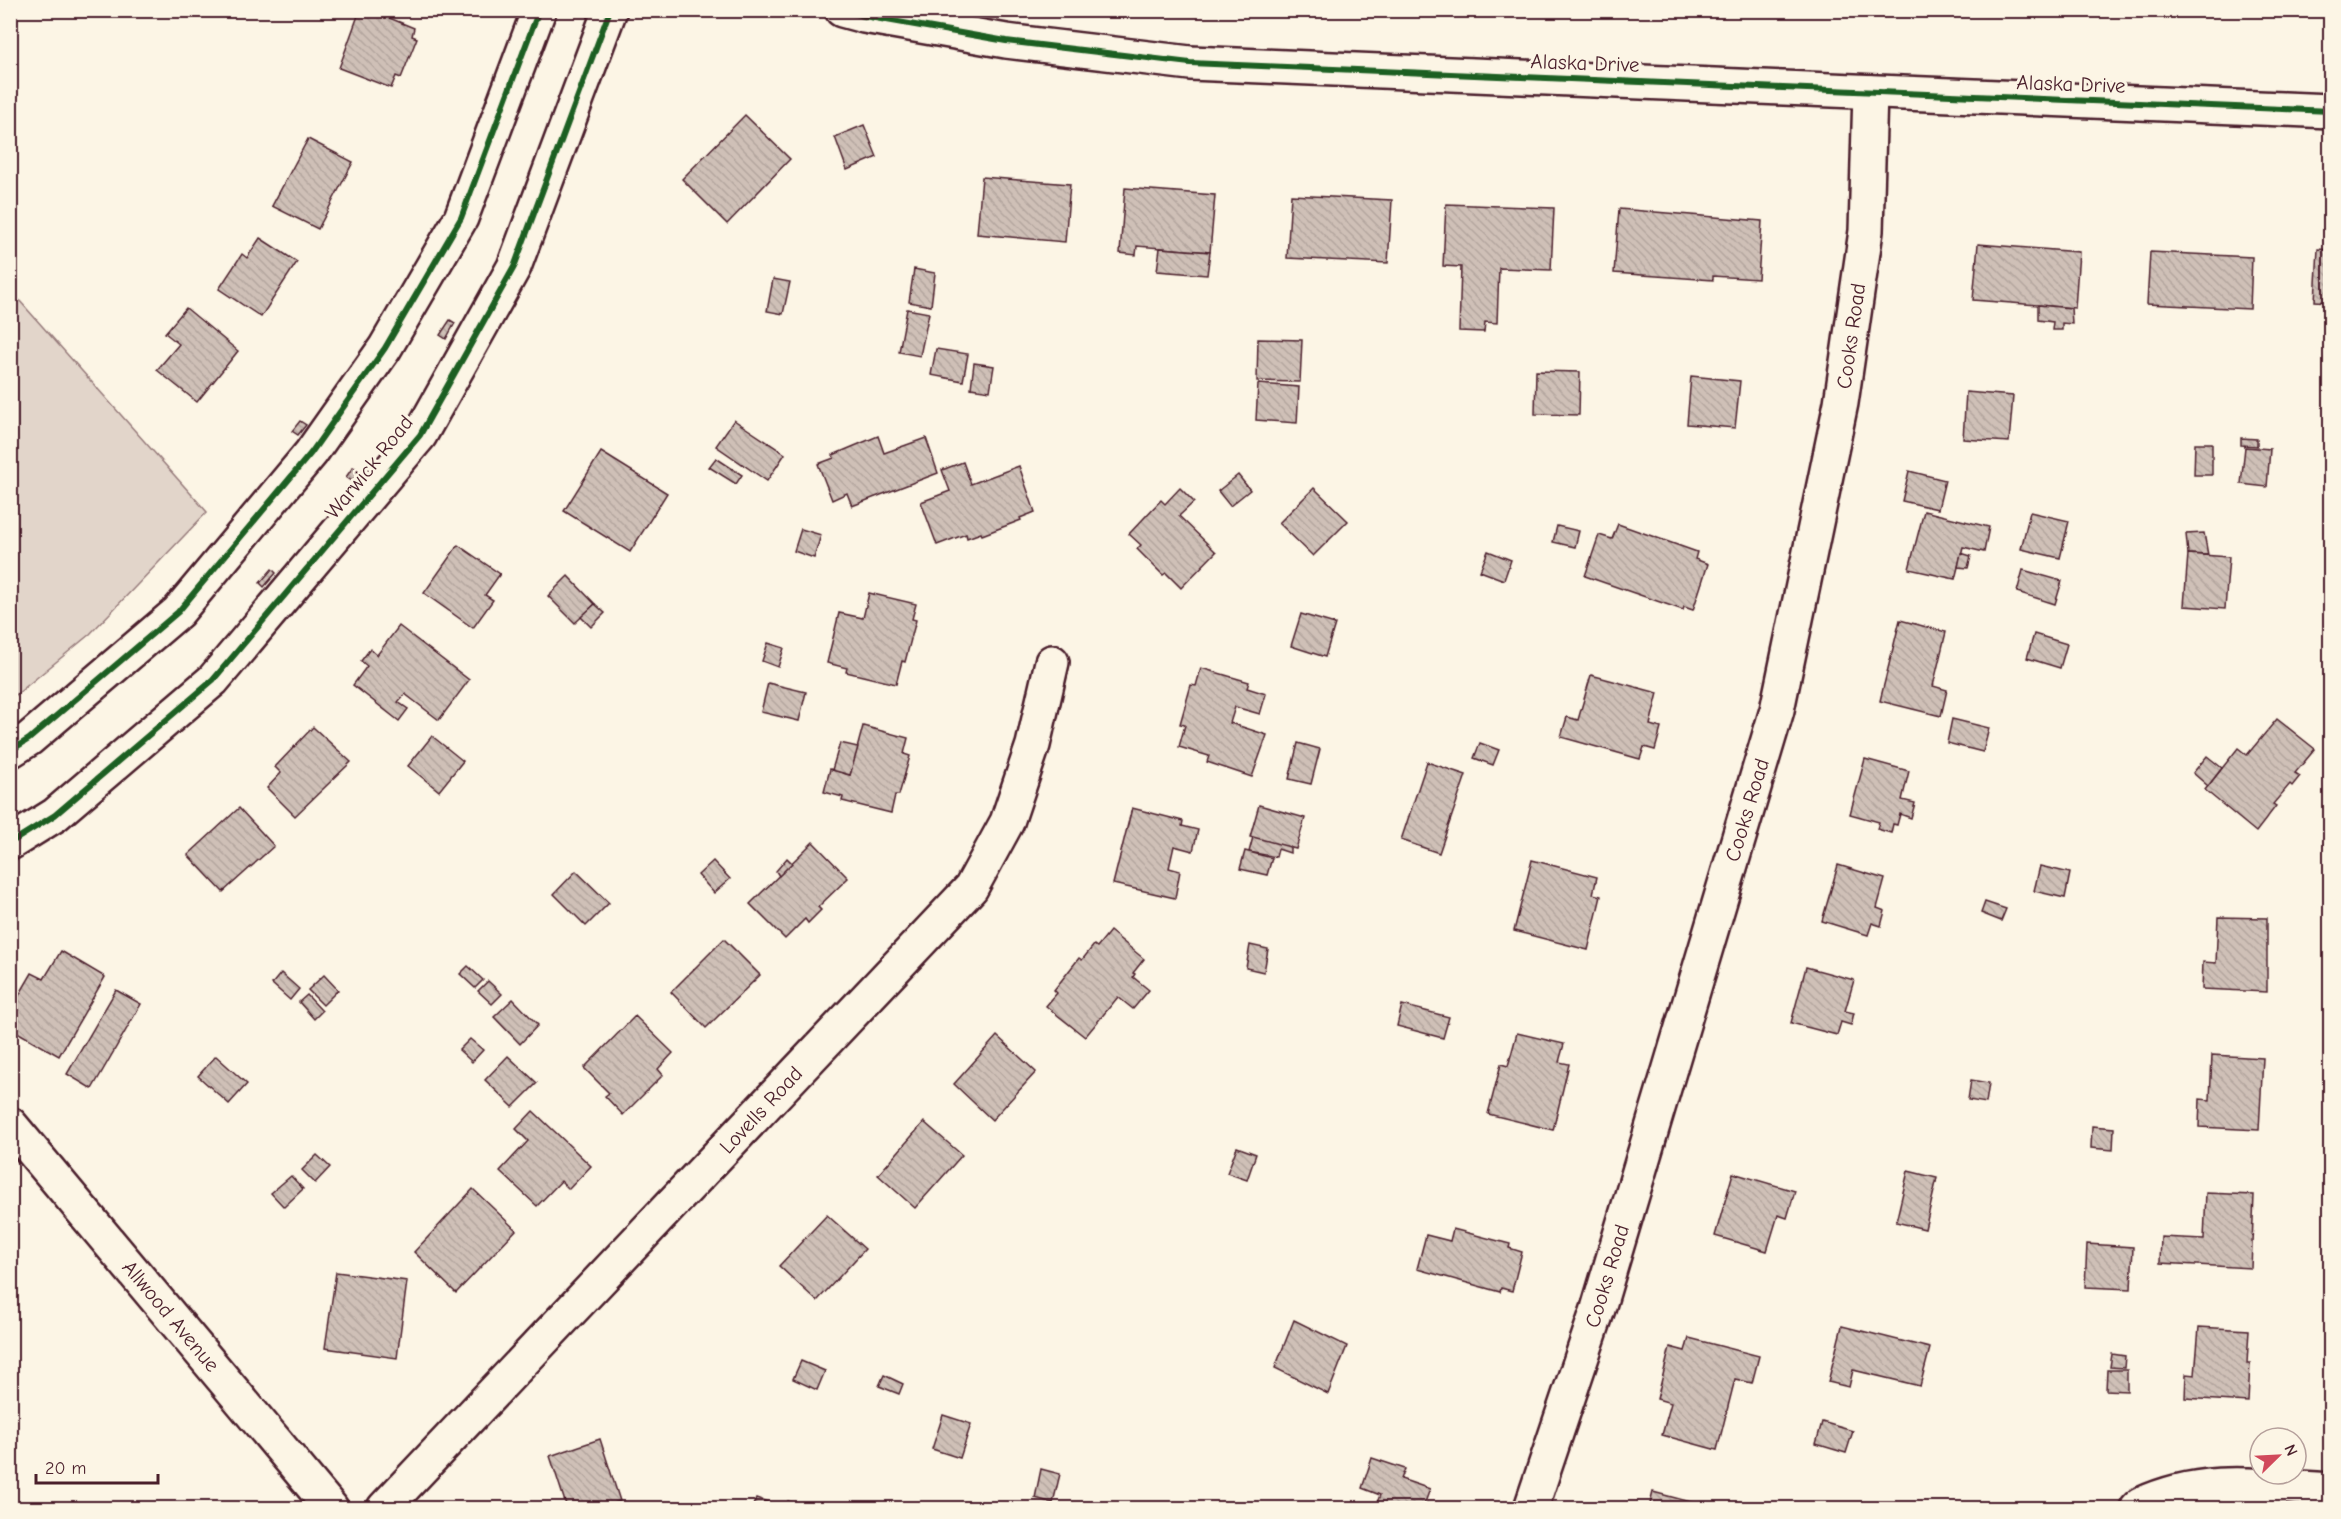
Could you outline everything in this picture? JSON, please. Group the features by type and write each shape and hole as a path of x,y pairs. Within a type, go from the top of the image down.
{"street":[{"path":"10,751 29,739 178,612 318,444 385,348 461,218 539,10"},
{"name":"Warwick Road","path":"10,843 55,815 213,680 420,435 513,267 610,10"},
{"name":"Alaska Drive","path":"842,10 864,16 1006,41 1190,63 2331,111"},
{"name":"Cooks Road","path":"1531,1509 1598,1309 1777,710 1846,369 1866,231 1870,92"},
{"name":"Lovells Road","path":"384,1509 971,888 1007,822 1033,745 1052,662"},
{"name":"Allwood Avenue","path":"10,1124 331,1509"},
{"path":"2138,1507 2174,1491 2194,1486 2227,1484 2331,1490"}],"shaded area":[{"path":"11,291 207,512 90,634 11,699"}],"building":[{"path":"360,10 370,10 414,28 412,36 417,38 401,78 396,76 391,88 339,68"},
{"path":"745,115 790,159 727,224 682,179"},
{"path":"864,125 877,157 847,170 835,137"},
{"path":"308,139 353,162 318,229 272,206"},
{"path":"982,177 1070,184 1065,242 977,234"},
{"path":"1125,188 1215,195 1210,252 1137,246 1136,255 1120,253"},
{"path":"1291,195 1392,200 1388,263 1287,258"},
{"path":"1446,204 1554,208 1551,270 1499,268 1497,323 1485,322 1484,332 1459,331 1461,267 1443,266"},
{"path":"1619,209 1762,221 1758,279 1713,276 1713,280 1614,273"},
{"path":"260,238 297,262 261,317 219,289 242,254 247,258"},
{"path":"1978,244 2079,252 2075,308 1973,300"},
{"path":"1160,248 1210,252 1207,275 1157,271"},
{"path":"2318,249 2330,250 2330,302 2315,301"},
{"path":"2150,252 2252,257 2250,309 2147,304"},
{"path":"914,269 935,273 931,306 909,302"},
{"path":"773,279 790,282 783,314 767,311"},
{"path":"2038,305 2071,308 2072,324 2062,323 2062,330 2052,330 2053,322 2038,320"},
{"path":"186,308 238,351 197,402 157,370 179,344 165,333"},
{"path":"907,309 929,313 920,356 899,352"},
{"path":"450,320 455,323 446,339 440,335"},
{"path":"1258,339 1302,340 1300,382 1257,381"},
{"path":"936,349 968,354 963,381 931,375"},
{"path":"974,363 994,366 990,391 971,388"},
{"path":"1536,371 1580,372 1579,415 1535,414"},
{"path":"1691,376 1740,381 1735,428 1687,424"},
{"path":"1258,384 1299,387 1297,423 1256,420"},
{"path":"1966,392 2013,396 2009,442 1963,439"},
{"path":"734,420 785,454 767,481 716,446"},
{"path":"300,421 306,425 298,435 292,431"},
{"path":"878,436 884,453 926,438 938,473 852,506 847,493 832,500 818,464 834,458 833,455"},
{"path":"2241,438 2257,439 2257,446 2241,445"},
{"path":"2195,443 2212,443 2212,475 2194,475"},
{"path":"2245,447 2270,449 2267,487 2241,484"},
{"path":"601,452 667,493 630,552 564,511"},
{"path":"716,458 742,475 736,484 709,467"},
{"path":"963,462 971,484 1019,466 1035,512 982,535 981,533 967,538 966,534 937,545 921,502 950,491 942,470"},
{"path":"353,467 360,471 352,481 346,477"},
{"path":"1909,471 1945,480 1938,509 1902,501"},
{"path":"1238,475 1250,490 1230,506 1218,491"},
{"path":"1180,488 1194,502 1179,516 1216,552 1181,588 1166,573 1163,575 1137,549 1141,545 1129,534 1161,500 1165,504"},
{"path":"1314,488 1348,521 1313,556 1279,523"},
{"path":"1924,511 1989,527 1984,552 1963,547 1955,579 1909,569"},
{"path":"2030,512 2069,521 2060,558 2021,549"},
{"path":"1618,524 1697,552 1695,559 1708,564 1693,610 1684,607 1683,610 1585,576 1599,535 1612,539"},
{"path":"1557,526 1579,531 1575,547 1553,542"},
{"path":"801,529 821,535 814,558 794,551"},
{"path":"2204,533 2208,555 2188,554 2186,534"},
{"path":"458,545 500,574 485,595 493,600 473,628 424,593"},
{"path":"1488,551 1511,560 1504,580 1480,571"},
{"path":"1961,553 1971,556 1968,568 1958,567"},
{"path":"2188,554 2229,557 2225,609 2184,606"},
{"path":"272,569 276,573 264,587 260,583"},
{"path":"2023,570 2062,581 2055,604 2017,592"},
{"path":"568,576 595,604 575,623 548,596"},
{"path":"869,593 916,604 912,619 916,620 905,662 902,661 896,684 846,672 847,668 827,663 839,613 863,618"},
{"path":"595,604 605,613 591,627 581,617"},
{"path":"1301,614 1335,624 1325,657 1291,646"},
{"path":"1900,620 1946,632 1933,686 1947,690 1941,716 1880,701"},
{"path":"399,626 469,680 439,720 405,694 398,702 408,709 399,721 353,685 367,666 361,661 370,649 377,655"},
{"path":"2034,634 2067,644 2060,668 2027,658"},
{"path":"768,643 784,648 778,667 762,661"},
{"path":"1201,668 1249,682 1247,688 1266,694 1260,714 1235,707 1230,723 1267,735 1252,777 1207,762 1209,756 1179,747 1185,725 1180,724 1191,685 1196,686"},
{"path":"1591,675 1658,693 1650,725 1661,728 1655,750 1644,747 1640,759 1561,737 1567,717 1578,720"},
{"path":"768,683 806,692 799,721 761,712"},
{"path":"1952,719 1989,728 1983,752 1947,743"},
{"path":"2277,719 2315,749 2295,773 2300,776 2273,804 2276,806 2256,832 2205,790 2238,748 2247,755"},
{"path":"863,726 908,738 904,754 910,756 899,795 895,795 891,813 842,801 843,797 824,792 830,769 850,775"},
{"path":"313,727 351,762 295,816 267,788 281,773 275,767"},
{"path":"432,736 463,761 439,791 408,766"},
{"path":"840,743 858,747 850,775 832,770"},
{"path":"1298,743 1320,749 1311,784 1289,779"},
{"path":"1480,743 1499,750 1493,765 1474,758"},
{"path":"2207,756 2222,768 2208,786 2193,773"},
{"path":"1865,759 1909,771 1902,800 1915,803 1911,818 1900,814 1897,825 1893,824 1891,833 1877,829 1879,822 1850,814"},
{"path":"1427,762 1466,775 1439,853 1401,840"},
{"path":"1259,805 1305,818 1296,849 1250,837"},
{"path":"239,808 274,846 223,892 188,855"},
{"path":"1132,808 1183,821 1182,826 1198,830 1193,851 1174,846 1169,868 1180,871 1175,898 1113,884"},
{"path":"1253,837 1290,847 1290,853 1278,849 1276,857 1249,852"},
{"path":"813,842 848,878 818,907 821,910 808,923 805,919 785,939 750,904"},
{"path":"1245,851 1272,858 1267,875 1240,869"},
{"path":"787,858 792,863 779,876 776,871"},
{"path":"1532,860 1597,877 1593,894 1601,896 1588,950 1514,931"},
{"path":"713,861 730,879 714,893 698,875"},
{"path":"1838,865 1885,879 1877,908 1885,911 1881,926 1872,923 1868,935 1822,921"},
{"path":"2040,866 2070,873 2065,898 2034,891"},
{"path":"576,871 609,903 586,926 554,894"},
{"path":"1985,902 2006,909 2001,921 1981,913"},
{"path":"2218,917 2267,918 2267,992 2202,989 2203,962 2216,963"},
{"path":"1110,931 1144,959 1133,973 1135,974 1133,977 1149,990 1133,1009 1118,997 1085,1037 1046,1006 1057,993 1054,990 1079,958 1082,960 1094,945 1097,947"},
{"path":"724,939 760,975 706,1028 671,992"},
{"path":"1250,945 1268,949 1264,972 1246,968"},
{"path":"61,951 105,977 59,1056 10,1028 10,1020 18,1006 14,1004 32,973 44,979"},
{"path":"468,966 483,980 475,988 460,974"},
{"path":"1806,967 1854,980 1845,1011 1854,1013 1851,1025 1841,1022 1837,1035 1791,1023"},
{"path":"281,973 299,989 290,1000 272,984"},
{"path":"324,975 338,990 323,1005 308,990"},
{"path":"488,981 502,994 492,1004 478,991"},
{"path":"116,990 141,1004 92,1089 67,1074"},
{"path":"307,995 322,1011 314,1019 299,1002"},
{"path":"513,999 538,1025 520,1044 494,1017"},
{"path":"1402,1005 1449,1017 1443,1038 1397,1026"},
{"path":"635,1016 673,1053 658,1069 663,1075 623,1115 605,1096 609,1093 584,1068"},
{"path":"1517,1033 1564,1044 1559,1062 1569,1064 1553,1130 1488,1114 1501,1064 1508,1066"},
{"path":"997,1036 1036,1072 992,1120 954,1084"},
{"path":"470,1039 483,1050 472,1062 459,1050"},
{"path":"2212,1055 2263,1058 2259,1130 2199,1127 2200,1099 2210,1100"},
{"path":"216,1056 247,1084 229,1104 198,1076"},
{"path":"508,1056 537,1083 513,1107 485,1080"},
{"path":"1971,1080 1989,1083 1986,1103 1968,1100"},
{"path":"533,1111 591,1166 569,1189 561,1181 537,1206 500,1171 528,1141 516,1129"},
{"path":"924,1122 962,1155 915,1208 878,1175"},
{"path":"2092,1126 2114,1128 2113,1150 2091,1148"},
{"path":"1237,1147 1256,1154 1247,1180 1227,1173"},
{"path":"317,1155 330,1167 315,1183 302,1170"},
{"path":"1908,1171 1937,1178 1925,1229 1896,1222"},
{"path":"1733,1173 1795,1191 1787,1218 1778,1215 1767,1251 1715,1236"},
{"path":"291,1176 303,1189 284,1207 271,1193"},
{"path":"473,1189 516,1230 456,1293 414,1252"},
{"path":"2206,1193 2254,1195 2251,1268 2160,1263 2161,1237 2204,1239"},
{"path":"827,1215 865,1249 817,1301 779,1266"},
{"path":"1453,1229 1510,1244 1509,1248 1522,1252 1512,1291 1501,1288 1500,1292 1417,1269 1426,1235 1450,1241"},
{"path":"2087,1244 2133,1247 2131,1289 2085,1287"},
{"path":"336,1272 407,1281 397,1358 325,1348"},
{"path":"1294,1320 1347,1346 1328,1394 1275,1368"},
{"path":"1842,1326 1930,1348 1920,1386 1853,1370 1849,1387 1828,1382"},
{"path":"2199,1327 2249,1330 2248,1402 2185,1398 2186,1374 2195,1375"},
{"path":"1689,1338 1759,1356 1752,1383 1735,1379 1717,1450 1662,1435 1671,1403 1657,1399 1670,1347 1685,1351"},
{"path":"2112,1354 2125,1356 2124,1368 2110,1367"},
{"path":"801,1361 825,1371 817,1390 793,1379"},
{"path":"2107,1370 2127,1370 2127,1391 2106,1390"},
{"path":"884,1375 903,1384 899,1394 879,1386"},
{"path":"943,1415 971,1424 960,1458 932,1449"},
{"path":"1822,1422 1853,1431 1846,1453 1816,1444"},
{"path":"600,1439 620,1501 597,1508 567,1508 550,1456"},
{"path":"1372,1458 1405,1469 1401,1479 1430,1489 1423,1508 1375,1508 1380,1495 1362,1488"},
{"path":"1041,1469 1060,1474 1053,1503 1035,1498"},
{"path":"1653,1492 1702,1505 1701,1508 1649,1508"},
{"path":"756,1498 785,1508 752,1508"},
{"path":"788,1501 808,1508 785,1508"}],"cycle path":[{"path":"10,751 29,739 178,612 311,453 385,348 461,218 539,10"},
{"path":"10,843 55,815 213,680 420,435 514,267 610,10"},
{"path":"842,10 864,16 1006,41 1190,63 2330,111"}]}
